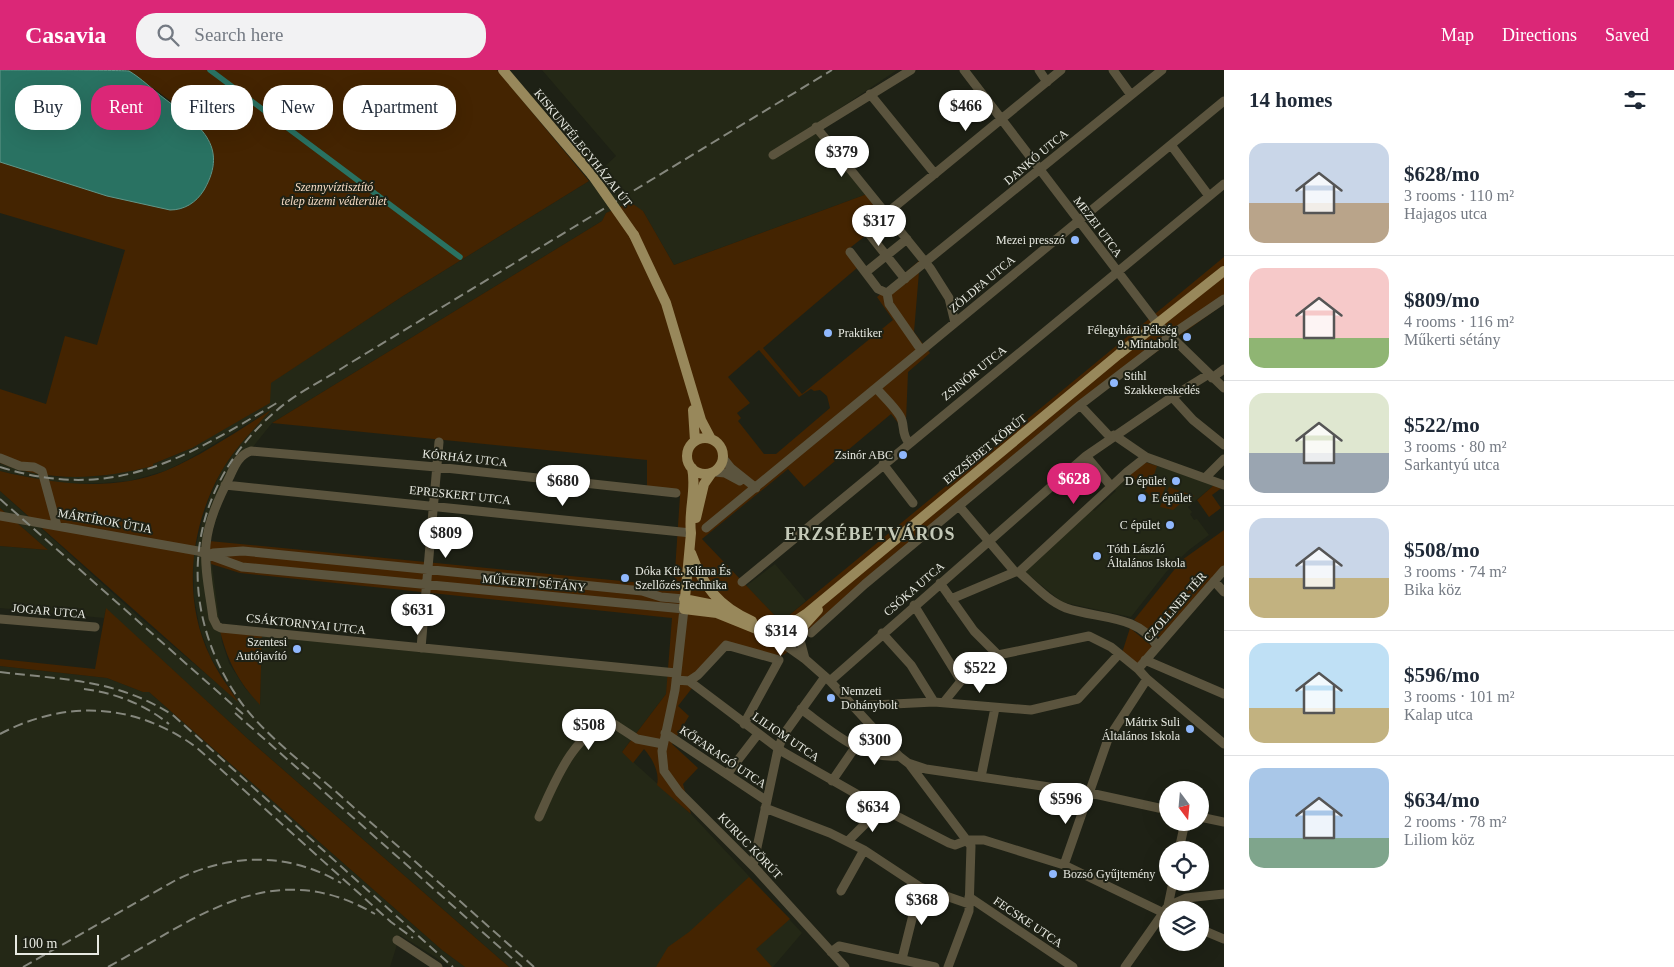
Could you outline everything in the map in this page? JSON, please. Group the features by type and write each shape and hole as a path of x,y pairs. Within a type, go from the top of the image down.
{"main road":[{"name":"KISKUNFÉLEGYHÁZAI ÚT","path":"503,70 592,176 634,236 666,303 690,386 705,430 711,439"},
{"name":"ERZSÉBET KÖRÚT","path":"772,632 806,614 1157,323 1224,271"},
{"name":"KISKUNFÉLEGYHÁZAI ÚT","path":"690,386 695,441"},
{"path":"684,604 690,550 690,521 694,480 687,454 695,441 703,438 711,439 721,446 724,458 721,466 704,484 691,533"},
{"path":"692,468 700,474 713,473"},
{"path":"690,550 706,586 716,598 734,611 772,632"},
{"name":"ERZSÉBET KÖRÚT","path":"791,636 807,630 829,594"},
{"path":"684,604 717,604 734,611"},
{"path":"684,604 772,632 791,636 806,614"}],"street":[{"path":"773,155 911,70"},
{"name":"MEZEI UTCA","path":"964,70 1116,272 1157,323 1224,388"},
{"path":"1038,70 1047,82"},
{"path":"886,214 1062,70"},
{"path":"1113,70 1131,95"},
{"name":"DANKÓ UTCA","path":"888,293 1162,70"},
{"path":"870,94 935,174"},
{"name":"ZÖLDFA UTCA","path":"706,528 1224,101"},
{"path":"816,127 926,263 948,298 955,323"},
{"path":"1171,145 1209,196"},
{"name":"ZSINÓR UTCA","path":"742,582 1224,184"},
{"path":"870,235 905,279"},
{"path":"866,272 907,239"},
{"path":"850,252 878,289 888,293 889,304 921,350"},
{"path":"805,659 800,640 807,630 1080,405 1224,299"},
{"name":"CSÓKA UTCA","path":"752,866 778,749 801,709 827,679 1086,456 1172,397 1224,369"},
{"path":"876,388 899,415 902,421 902,433 908,443"},
{"path":"1172,397 1199,426 1224,445"},
{"path":"1080,405 1113,436 1146,457 1224,485"},
{"path":"420,648 439,442"},
{"name":"KÓRHÁZ UTCA","path":"225,485 237,462 244,453 251,451 436,467 676,493"},
{"path":"1086,456 1111,486"},
{"path":"951,599 1017,572 1111,486 1146,457"},
{"path":"0,458 20,466 34,467 42,471 57,526"},
{"path":"724,458 731,468 756,488"},
{"path":"1205,478 1224,459"},
{"path":"883,464 913,504"},
{"path":"713,473 732,476 756,488"},
{"path":"206,553 213,514 225,485"},
{"name":"EPRESKERT UTCA","path":"225,485 691,533"},
{"path":"959,506 1017,572 1054,602 1068,608 1128,623 1151,636 1157,646"},
{"name":"MÁRTÍROK ÚTJA","path":"0,516 206,553"},
{"path":"234,565 231,558 236,552"},
{"name":"MŰKERTI SÉTÁNY","path":"206,553 236,552 642,591 684,604"},
{"name":"MŰKERTI SÉTÁNY","path":"206,553 234,565 426,586 684,604"},
{"name":"CSÁKTORNYAI UTCA","path":"206,553 213,618 219,627 676,676"},
{"name":"CZOLLNER TÉR","path":"1138,669 1224,570"},
{"path":"1214,581 1224,592"},
{"path":"940,583 974,630 998,655"},
{"name":"KURUC KÖRÚT","path":"684,604 676,676 663,744 662,765 668,779 752,866 845,967"},
{"path":"914,605 961,681"},
{"name":"JOGAR UTCA","path":"0,618 95,627"},
{"path":"772,632 827,679 899,756 908,763 968,840 972,851 969,911 948,967"},
{"path":"882,633 911,665 934,702"},
{"path":"791,636 805,659"},
{"path":"944,702 961,681 998,655 1089,636 1120,654 1138,669 1147,680 1224,744"},
{"path":"676,676 689,681 698,675 726,645 779,660 744,724"},
{"path":"853,706 944,702 1031,710 1072,702 1083,695 1120,654"},
{"path":"1145,660 1224,694"},
{"path":"1064,865 1108,739 1147,680"},
{"name":"LILIOM UTCA","path":"689,681 778,749 881,808 949,843 955,845 968,840 984,840 1064,865 1159,909"},
{"path":"981,778 995,708"},
{"path":"801,709 856,746 883,757 899,756"},
{"path":"538,817 572,753 597,729 614,724 637,739 663,744"},
{"path":"832,781 856,746 872,727"},
{"name":"KŐFARAGÓ UTCA","path":"665,733 728,773 766,805 848,841 864,850"},
{"path":"728,773 758,734"},
{"path":"908,763 926,769 1090,793 1159,808"},
{"path":"925,783 926,769"},
{"path":"848,841 881,808"},
{"path":"1209,819 1224,822"},
{"path":"841,891 864,850"},
{"name":"FECSKE UTCA","path":"864,850 920,887 969,901 1073,967"},
{"path":"902,959 920,887"},
{"path":"1182,901 1186,898 1224,894"},
{"path":"1125,967 1159,921"},
{"path":"1209,933 1224,939"},
{"path":"398,940 438,967"},
{"path":"831,952 840,946 935,967"}],"shaded area":[{"path":"542,70 897,70 815,125 867,194 674,265 643,211 606,213 602,221 272,423 231,474 209,541 222,642 229,663 245,688 260,704 262,633 669,676 666,694 622,752 691,814 802,933 773,967 509,967 248,739 106,609 104,618 0,608 0,546 48,550 0,508 0,491 140,618 237,700 210,656 200,629 194,597 193,556 208,501 220,473 239,445 269,411 189,459 165,471 129,481 62,484 0,471 0,463 28,472 58,477 103,476 152,466 183,452 269,403 270,383 403,296 589,181 616,156"},
{"path":"1145,462 1214,485 1188,507 1192,512 1190,514 1194,520 1197,519 1209,535 1189,550 1167,571 1131,617 1062,602 1025,572 1092,509 1094,511 1116,491 1113,488"},
{"path":"775,564 806,601 781,622 746,586"},
{"path":"0,666 107,678 143,692 149,692 442,950 465,967 451,967 400,935 390,967 0,967"}],"green space":[{"name":"Szennyvíztisztító telep üzemi védterület","path":"127,70 497,70 589,181 403,296 271,383 270,403 192,448 153,464 153,466 96,476 76,477 38,474 0,463 0,389 46,404 65,336 97,345 125,250 0,213 0,162 107,196 177,210 187,206 200,195 207,185 213,169 214,158 211,145 201,130 253,130 253,85 171,85 171,101 161,94 161,85 149,85"},
{"path":"867,194 888,218 846,251 857,268 763,348 802,394 893,320 877,297 920,260 914,332 930,353 908,372 906,421 899,424 891,414 804,487 788,469 702,539 781,622 1224,257 1224,304 1096,395 785,654 779,657 725,646 678,706 689,716 672,744 698,768 683,784 691,814 657,785 658,780 655,766 644,749 633,763 622,752 666,694 672,618 240,573 211,564 209,541 674,586 680,496 647,494 647,460 272,423 602,221 606,213 630,202 643,211 674,265","holes":["759,350 799,397 811,389 814,391 820,390 827,396 830,408 776,454 764,454 738,421 741,418 737,413 750,403 728,377"]},
{"path":"271,410 226,464 210,493 202,516 193,563 193,587 201,634 213,662 238,702 0,491 0,471 20,476 83,484 104,484 145,478 193,458"},
{"path":"1145,462 1157,466 1152,481 1166,486 1158,504 1128,473"},
{"path":"1214,485 1223,487 1212,495 1221,508 1209,517 1197,500"},
{"path":"1169,487 1195,496 1187,498 1173,510 1160,507"},
{"path":"0,508 48,550 0,546"},
{"path":"1224,530 1224,568 1161,638 1134,620 1182,560"},
{"path":"106,608 248,739 509,967 465,967 442,950 149,692 143,692 107,678 0,666 0,659 95,669"},
{"path":"219,627 262,633 260,705 245,687 229,660"},
{"path":"1130,628 1153,647 1137,665 1122,653"},
{"path":"749,877 790,919 756,949 772,967 656,967 668,947 689,932"}],"water":[{"path":"0,70 129,71 147,85 91,85 91,130 161,130 161,97 171,104 171,130 201,130 212,148 214,160 211,174 204,190 197,199 180,209 170,210 107,196 0,162"}],"waterway":[{"path":"210,70 460,257"}],"railway":[{"path":"534,967 283,747 258,723 238,698 217,661 204,623 198,585 199,547 208,510 223,474 246,441 292,398 832,70"},
{"path":"0,467 41,477 79,480 114,477 148,469 213,440 280,401"},
{"path":"0,499 243,714"},
{"path":"0,672 90,683 111,688 153,704 174,716 453,967"},
{"path":"84,689 107,693 129,700 169,724"},
{"path":"0,734 50,715 75,711 125,714 149,721 173,732 196,747 391,922 413,938"},
{"path":"235,713 522,967"},
{"path":"23,967 176,880 196,871 217,865 238,861 280,861 321,873 341,883"},
{"path":"108,967 205,913 237,900 269,891 302,890 338,897 375,914"}],"place":[{"name":"Mezei presszó","path":"1075,240"},
{"name":"Praktiker","path":"828,333"},
{"name":"Félegyházi Pékség 9. Mintabolt","path":"1187,337"},
{"name":"Stihl Szakkereskedés","path":"1114,383"},
{"name":"Zsinór ABC","path":"903,455"},
{"name":"D épület","path":"1176,481"},
{"name":"E épület","path":"1142,498"},
{"name":"C épület","path":"1170,525"},
{"name":"Tóth László Általános Iskola","path":"1097,556"},
{"name":"Dóka Kft. Klíma És Szellőzés Technika","path":"625,578"},
{"name":"Szentesi Autójavító","path":"297,649"},
{"name":"Nemzeti Dohánybolt","path":"831,698"},
{"name":"Mátrix Suli Általános Iskola","path":"1190,729"},
{"name":"Bozsó Gyűjtemény","path":"1053,874"}],"district":[{"name":"ERZSÉBETVÁROS","path":"870,534"}]}
